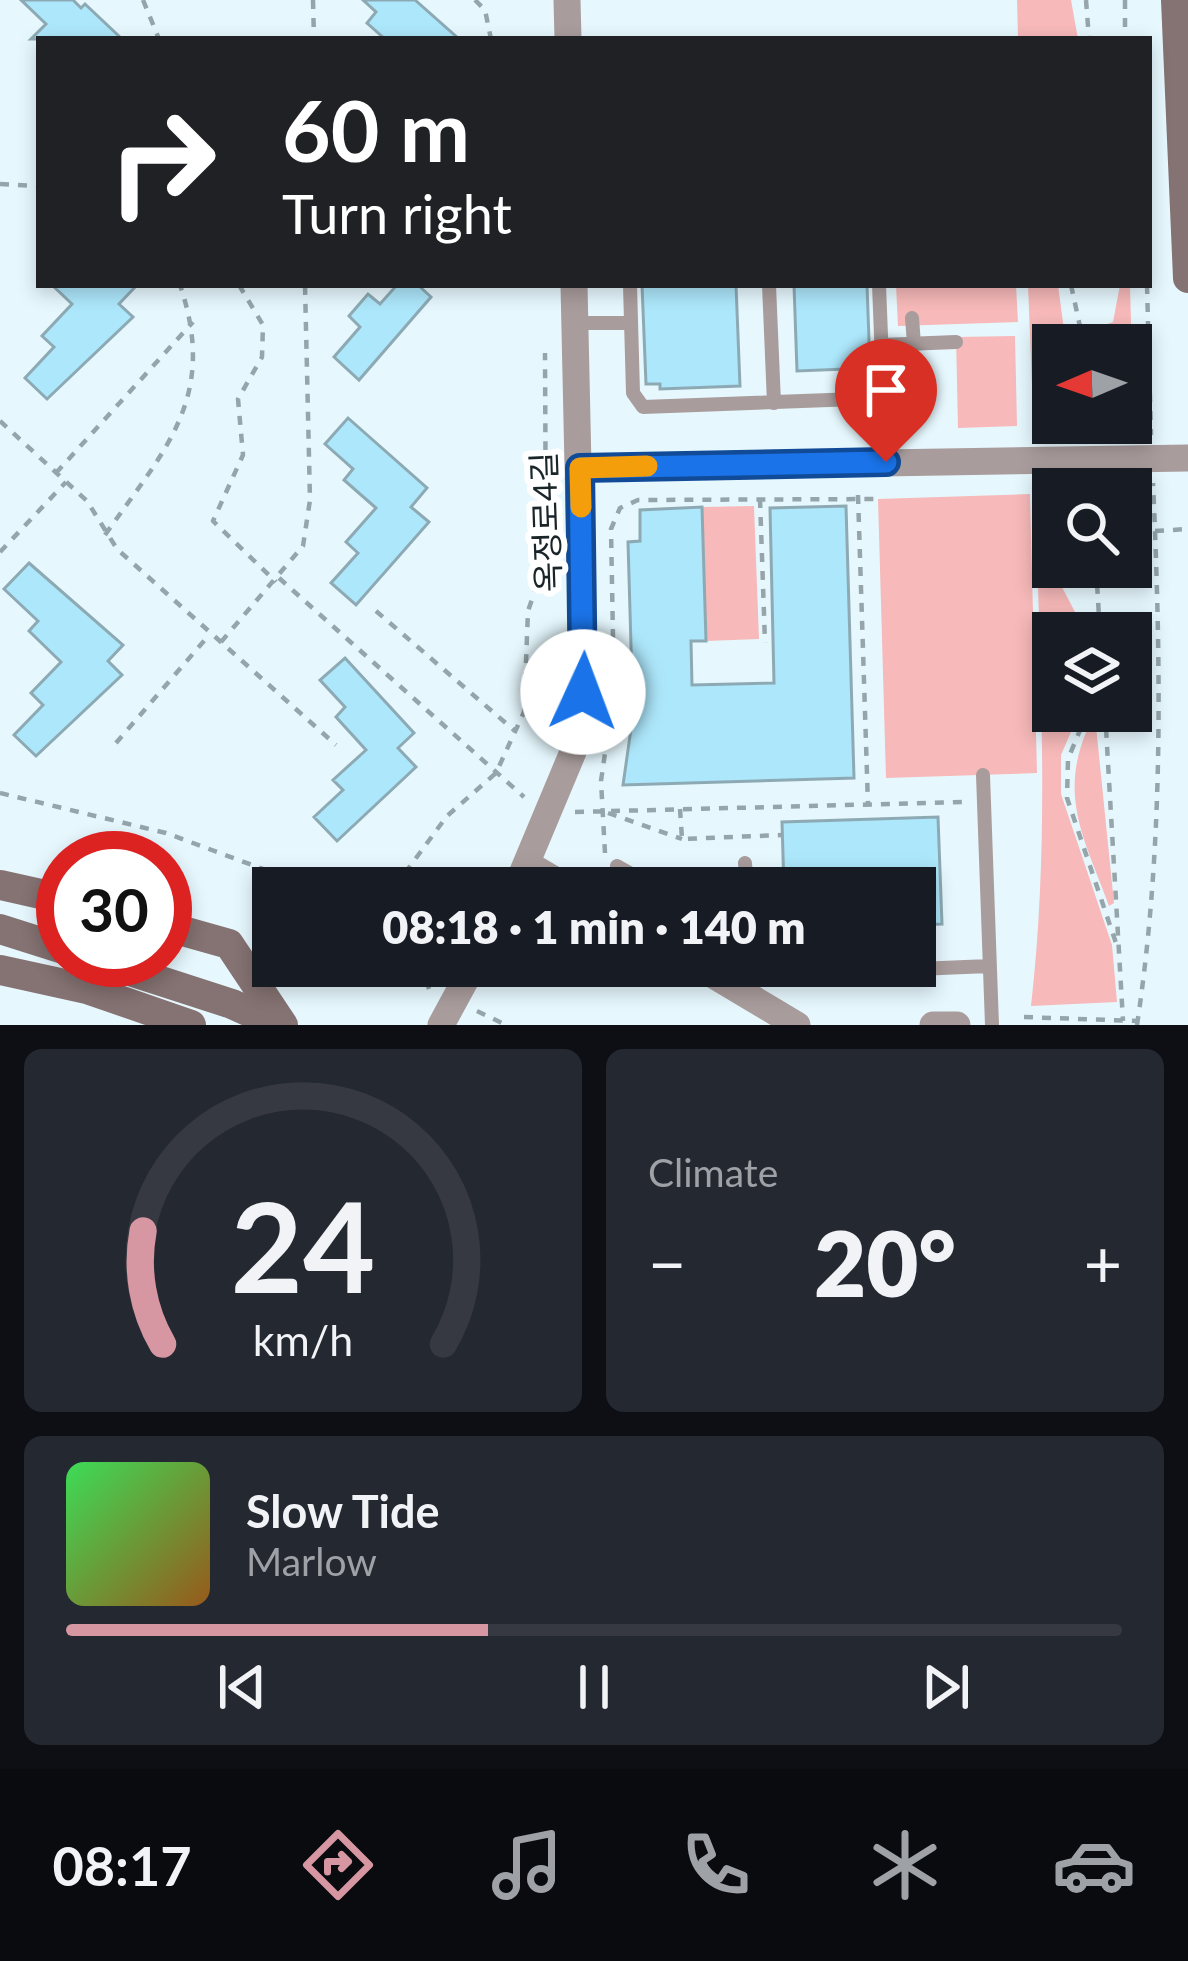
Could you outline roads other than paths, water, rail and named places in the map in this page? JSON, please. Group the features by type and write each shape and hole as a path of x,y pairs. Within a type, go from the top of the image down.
{"main road":[{"path":"1175,0 1188,278"},
{"path":"0,885 36,893"},
{"path":"0,929 36,940"},
{"path":"192,934 229,944 280,1025"},
{"path":"0,970 87,989 191,1025"},
{"path":"179,987 280,1025"}],"street":[{"path":"567,0 568,36"},
{"name":"옥정로4길","path":"525,867 580,721 586,651 574,288"},
{"path":"580,468 1188,458"},
{"path":"441,1025 461,987"},
{"path":"733,987 797,1025"},
{"path":"933,1025 957,1025"}],"lane":[{"path":"630,288 633,393 643,407 883,398"},
{"path":"769,288 774,403"},
{"path":"879,288 886,462"},
{"path":"912,318 914,344"},
{"path":"575,323 631,323"},
{"path":"881,346 956,342"},
{"path":"982,775 992,1025"},
{"path":"936,968 989,965"}]}
